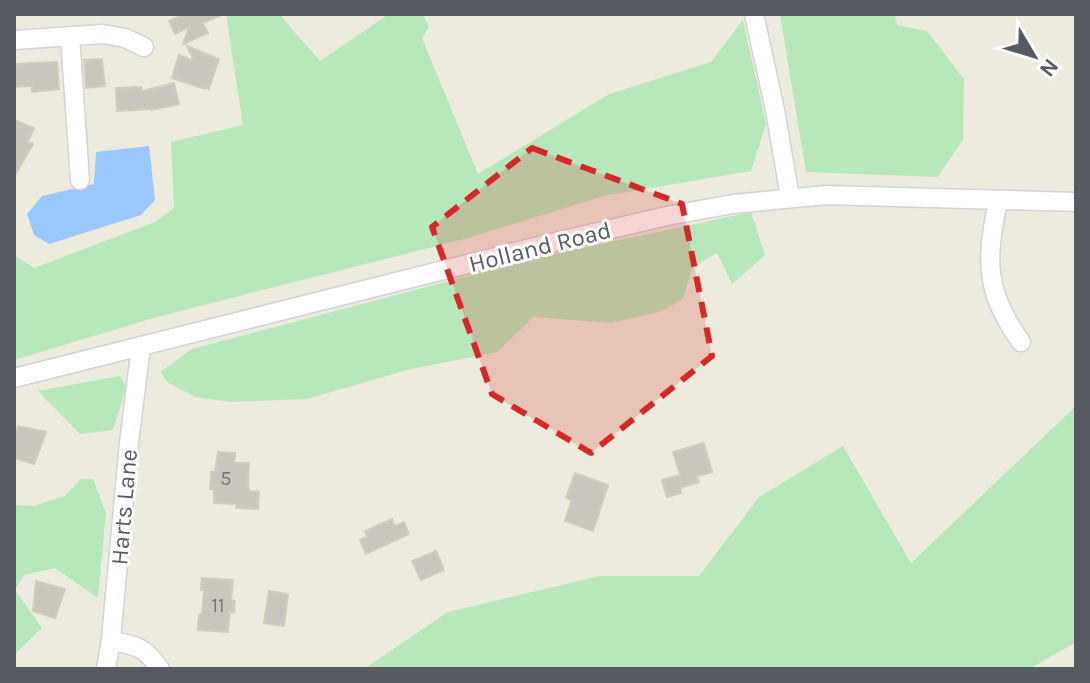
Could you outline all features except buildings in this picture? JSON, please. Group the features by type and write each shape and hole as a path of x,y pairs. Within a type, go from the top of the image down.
{"street":[{"path":"754,14 790,197"},
{"path":"14,40 103,34 125,38 144,47"},
{"path":"70,37 80,180"},
{"name":"Holland Road","path":"14,378 667,216 733,204 790,197 867,195 1076,202"},
{"path":"998,201 990,238 992,283 1001,311 1021,342"},
{"name":"Harts Lane","path":"106,669 141,346"},
{"path":"111,641 141,647 160,669"}],"highlighted area":[{"path":"532,148 682,204 712,356 591,453 492,394 432,227"}],"green space":[{"path":"226,14 279,14 320,61 389,14 423,14 429,27 422,38 478,174 609,94 711,62 743,20 766,124 751,171 604,196 468,238 157,317 14,360 14,255 34,268 155,222 174,208 171,142 243,125"},
{"path":"780,14 895,14 897,25 927,31 964,79 963,139 938,177 806,172"},
{"path":"751,212 765,255 732,284 717,253 692,268 683,298 663,311 611,323 533,317 497,352 411,369 307,399 231,402 195,397 167,382 160,372 192,349 540,257"},
{"path":"120,376 126,387 113,430 80,434 38,391"},
{"path":"1076,406 1076,642 1029,669 364,669 448,612 600,576 699,576 759,497 843,446 911,563"},
{"path":"81,479 93,479 106,513 98,598 55,568 24,575 15,590 42,628 14,655 14,505 34,506 65,496"}],"water":[{"path":"149,146 155,200 141,215 49,244 34,235 27,214 42,196 94,184 96,152"}]}
